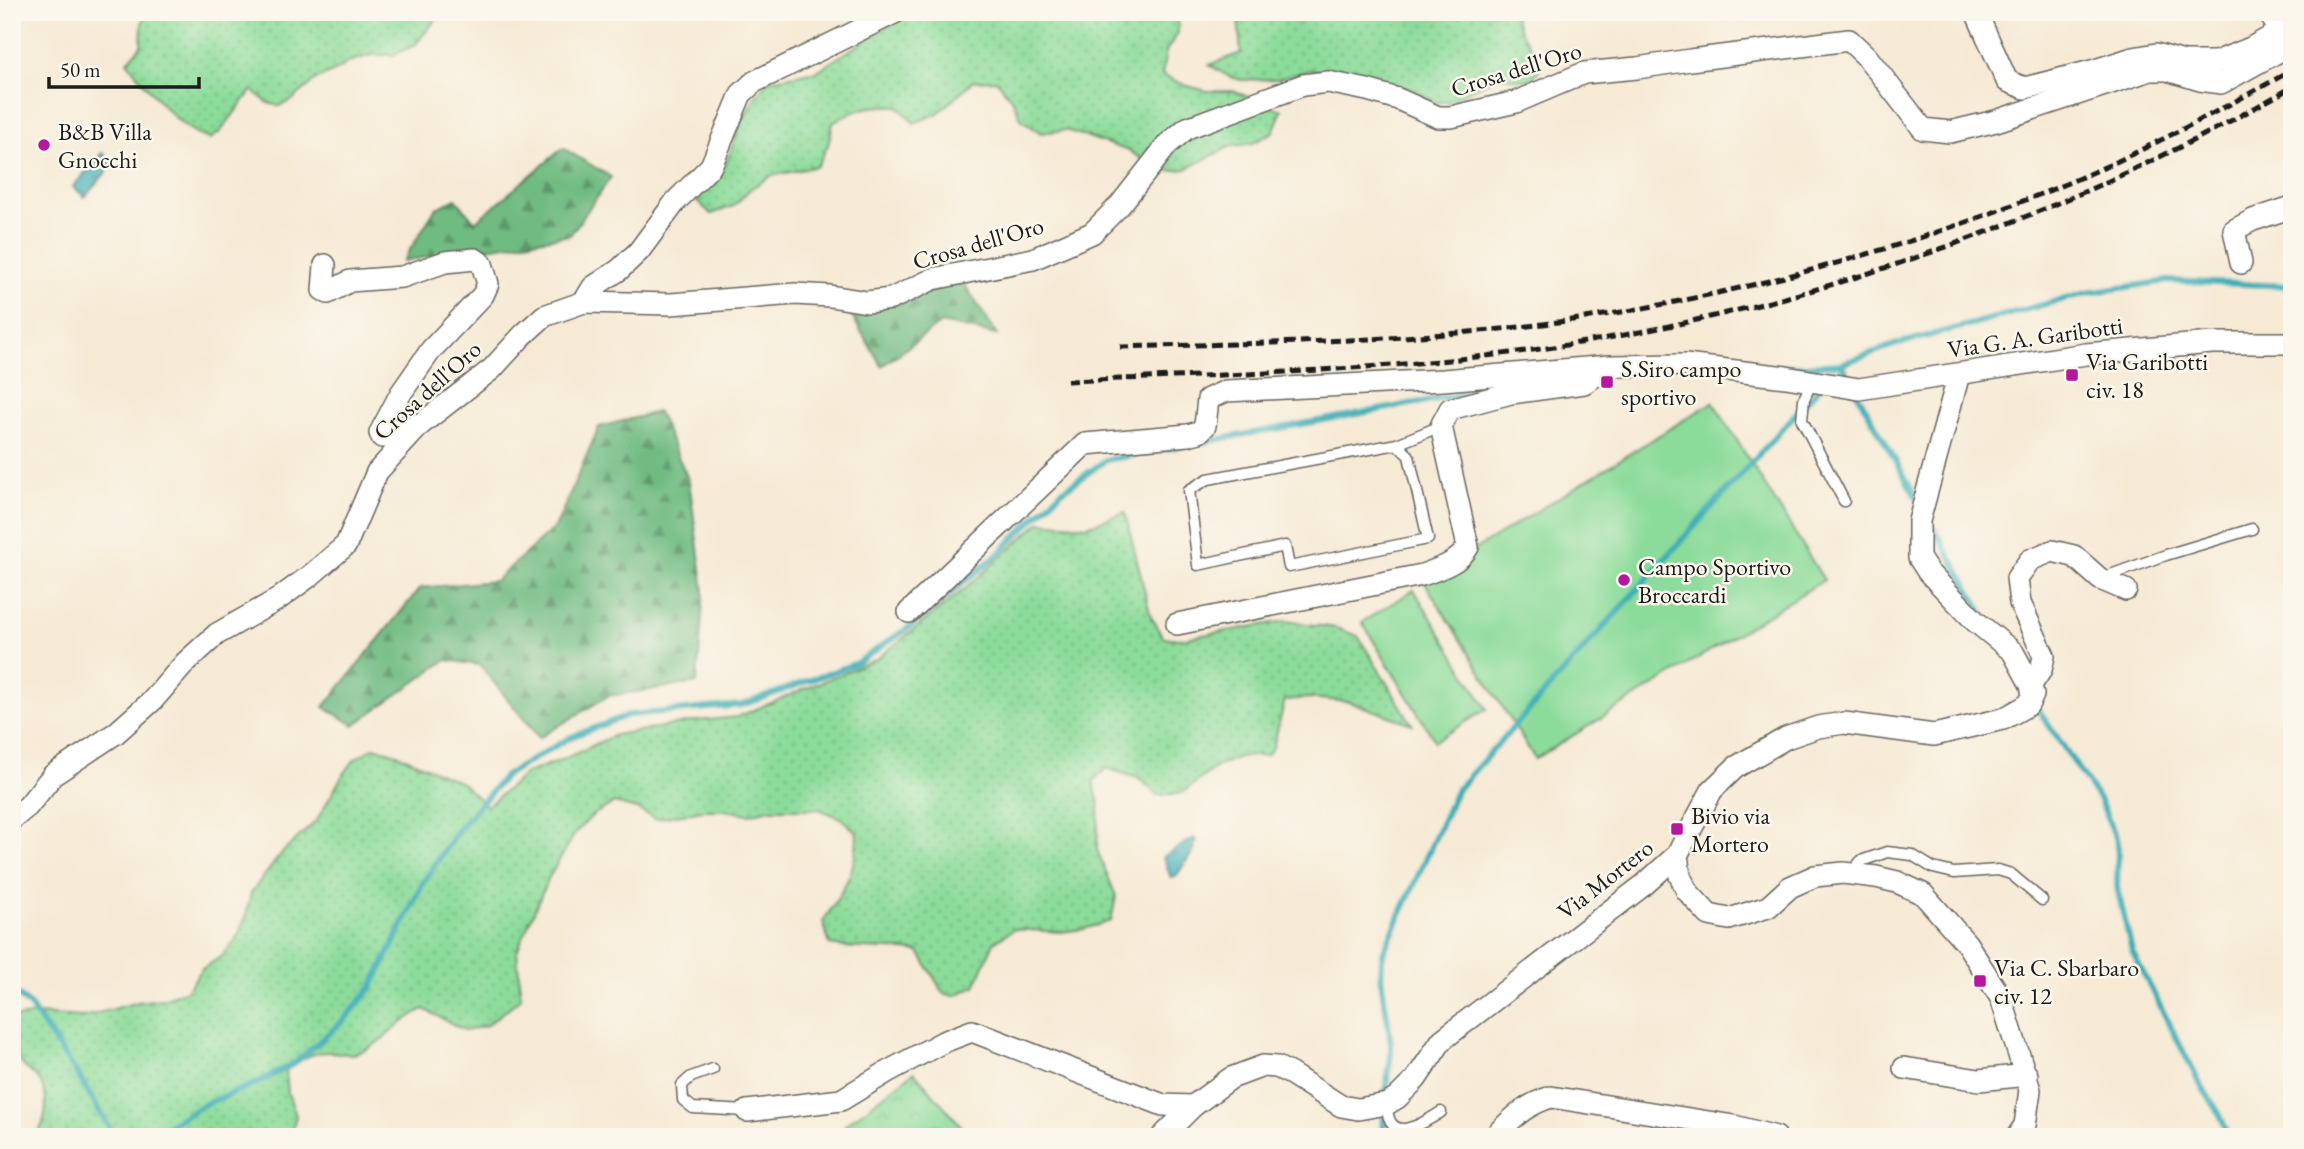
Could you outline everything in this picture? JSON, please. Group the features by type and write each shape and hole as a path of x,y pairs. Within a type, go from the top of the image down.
{"street":[{"path":"584,302 593,287 619,270 639,251 676,201 711,166 741,94 754,82 896,12"},
{"path":"1976,12 2007,81 2025,88 2156,54 2184,62 2216,62 2288,33 2268,12"},
{"name":"Crosa dell'Oro","path":"12,819 28,806 53,775 116,733 152,701 186,662 217,634 277,600 346,545 377,472 421,424 492,369 544,316 584,302 671,304 795,294 867,302 891,299 933,279 1033,259 1091,233 1120,205 1168,144 1187,128 1303,85 1328,82 1367,90 1398,99 1438,117 1451,117 1516,102 1584,73 1849,40 1884,77 1923,128 1950,132 1996,121 2150,70 2167,70 2221,83 2288,33"},
{"path":"2241,263 2234,230 2252,220 2292,207"},
{"path":"325,265 323,290 328,293 350,281 402,277 445,262 475,259 482,264 488,284 484,295 431,350 401,393 380,433 382,437 421,424"},
{"name":"Via G. A. Garibotti","path":"909,612 1085,444 1199,432 1205,426 1208,399 1226,391 1430,380 1609,366 1685,365 1858,389 2098,353 2212,343 2292,343"},
{"path":"1177,624 1422,575 1444,567 1464,555 1468,547 1441,426 1450,409 1511,393 1584,383 1609,366"},
{"path":"1959,374 1919,520 1919,558 1928,572 1975,621 2013,652 2031,685 2041,670 2044,656 2020,603 2017,578 2030,560 2052,551 2074,556 2100,579 2126,590"},
{"name":"Via Mortero","path":"1387,1104 1416,1079 1442,1040 1644,884 1677,855 1712,790 1736,767 1786,738 1818,727 1844,723 1934,735 2003,719 2028,705 2033,695 2031,685"},
{"path":"1677,855 1680,876 1687,891 1709,915 1729,919 1769,908 1790,887 1815,876 1850,874 1897,883 1923,894 1967,944 2005,1008 2030,1090 2025,1125 2017,1137"},
{"path":"747,1111 841,1100 943,1042 972,1031 1163,1105 1193,1106"},
{"path":"1162,1137 1193,1106 1231,1078 1263,1066 1291,1074 1341,1106 1358,1109 1387,1104"},
{"path":"1904,1068 1979,1080 2026,1075"},
{"path":"1498,1133 1534,1102 1551,1097 1734,1126 1776,1137"}],"lane":[{"path":"1812,381 1804,399 1802,420 1844,501"},
{"path":"1397,444 1409,456 1428,539 1289,567 1285,546 1198,565 1189,490 1208,479 1397,444 1441,426"},
{"path":"2100,579 2166,555 2252,529"},
{"path":"1850,874 1861,861 1887,852 1912,855 1933,868 1954,873 1998,870 2011,874 2042,900"},
{"path":"713,1069 691,1077 682,1085 683,1100 693,1108 747,1111"},
{"path":"1387,1104 1390,1122 1398,1128 1420,1126 1441,1112"}],"green space":[{"path":"146,12 442,12 415,45 393,55 371,55 348,62 317,79 291,101 279,106 268,103 252,90 220,132 210,139 186,127 175,117 127,62 141,46 142,23"},
{"path":"910,12 1177,12 1178,33 1166,51 1162,75 1207,91 1233,91 1282,110 1273,132 1253,143 1229,147 1186,169 1162,172 1129,151 1085,136 1065,130 1041,133 1022,120 1012,99 996,80 973,81 937,114 914,123 898,106 864,108 842,118 833,123 828,145 817,166 771,176 750,189 734,206 711,214 694,198 726,163 742,121 769,80 817,71"},
{"path":"1253,12 1512,12 1535,55 1539,70 1532,79 1499,76 1447,102 1435,102 1413,89 1367,82 1346,72 1310,70 1277,79 1242,80 1230,77 1209,65 1241,53 1238,18"},
{"path":"563,148 611,177 570,235 403,261 436,208 456,199 475,222"},
{"path":"960,277 997,335 941,323 882,366 843,302"},
{"name":"Campo Sportivo Broccardi","path":"1713,402 1824,580 1535,759 1424,581"},
{"path":"658,412 689,481 704,591 697,683 608,696 539,738 480,665 446,660 354,725 324,707 420,588 495,581 556,526 599,427"},
{"path":"1125,512 1151,617 1163,637 1179,639 1286,621 1336,628 1358,636 1412,724 1350,702 1309,698 1285,700 1273,747 1267,755 1239,757 1217,766 1182,793 1157,795 1141,779 1106,768 1093,781 1099,803 1097,850 1116,896 1111,921 1061,932 1014,929 994,942 975,986 954,996 943,993 919,952 830,945 823,922 848,880 856,847 857,833 841,818 819,809 771,809 748,814 703,810 656,819 637,809 614,803 593,815 576,832 548,879 517,951 521,998 487,1025 466,1031 424,1009 357,1053 323,1052 301,1060 286,1071 288,1093 296,1116 290,1137 36,1137 45,1116 45,1094 39,1080 20,1061 14,1040 13,1018 36,1014 84,1017 138,1002 163,999 187,990 202,969 222,956 238,937 251,893 281,854 317,820 355,759 375,747 462,783 487,806 527,773 615,735 737,717 877,659 965,589 1040,522 1087,526"},
{"path":"1414,590 1487,709 1435,741 1362,622"},
{"path":"914,1072 971,1137 848,1137 845,1125"}],"water":[{"path":"102,153 114,163 85,197 73,187"},
{"path":"1194,838 1197,842 1195,849 1177,875 1171,878 1163,857"}],"waterway":[{"path":"1780,367 1841,364 1894,345 2087,293 2167,281 2292,286"},
{"path":"1841,364 1852,383"},
{"path":"1385,1100 1391,1046 1382,988 1383,953 1456,791 1818,389"},
{"path":"149,1137 205,1104 257,1083 295,1063 344,1020 372,987 423,883 457,831 506,775 571,737 628,715 742,705 857,663 908,628 997,555 1061,492 1106,460 1476,392"},
{"path":"1857,393 1919,502"},
{"path":"1926,514 1987,621"},
{"path":"2034,703 2100,801 2118,842 2117,887 2132,951 2199,1082 2220,1114 2227,1137"},
{"path":"12,989 31,1007 78,1075 115,1137"},
{"path":"1383,1137 1384,1114"}],"railway":[{"path":"1120,347 1328,341 1484,331 1609,314 1758,283 1907,242 2050,190 2118,161 2292,70"},
{"path":"1067,381 1304,371 1481,356 1638,332 1736,311 1833,284 2022,218 2204,135 2292,87"}],"place":[{"name":"B&B Villa Gnocchi","path":"44,145"},
{"name":"Via Garibotti civ. 18","path":"2072,375"},
{"name":"S.Siro campo sportivo","path":"1607,382"},
{"name":"Campo Sportivo Broccardi","path":"1624,580"},
{"name":"Bivio via Mortero","path":"1677,829"},
{"name":"Via C. Sbarbaro civ. 12","path":"1980,981"}]}
